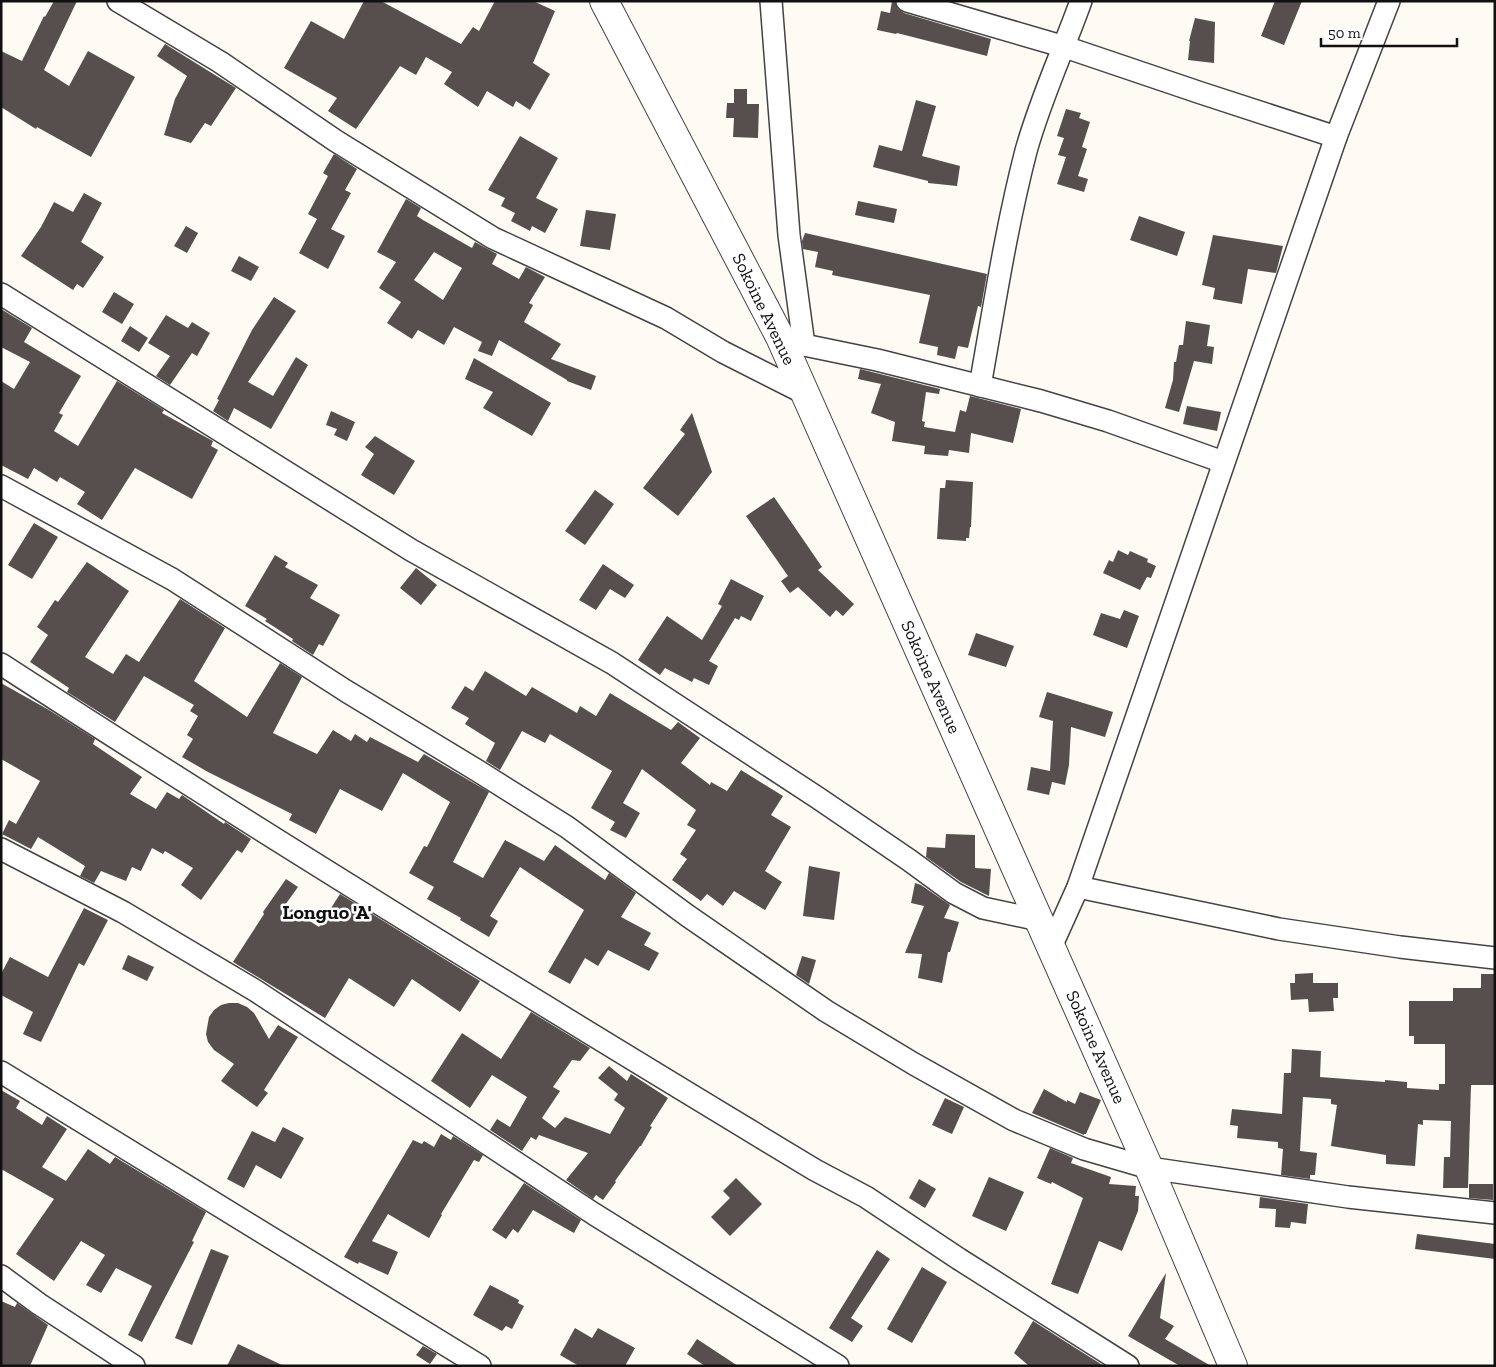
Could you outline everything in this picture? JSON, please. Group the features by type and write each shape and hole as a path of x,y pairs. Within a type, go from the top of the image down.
{"street":[{"path":"118,1 220,62 336,141 493,238 666,318 723,352 804,393"},
{"name":"Sokoine Avenue","path":"604,1 792,341 804,393 1149,1168 1233,1366"},
{"path":"771,1 789,235 792,341 1041,401 1108,421 1223,462"},
{"path":"907,1 1064,47 1336,137"},
{"path":"980,386 1002,263 1027,149 1081,1"},
{"path":"1051,947 1078,887 1336,137 1389,1"},
{"path":"1,294 411,550 612,663 769,765 954,893 983,908 1039,920"},
{"path":"1,486 172,579 346,691 478,770 567,827 688,916 826,1012 906,1060 1014,1120 1084,1149 1149,1168 1348,1197 1495,1213"},
{"path":"1,664 137,752 433,937 815,1170 866,1197 959,1259 1128,1366"},
{"path":"1,849 123,912 256,991 594,1214 838,1366"},
{"path":"1078,887 1280,929 1400,947 1495,958"},
{"path":"1,1072 480,1366"},
{"path":"1,1276 39,1304 134,1366"}],"building":[{"path":"54,1 77,1 44,70 69,86 88,51 135,77 91,157 37,127 36,129 1,107 1,51 22,61 44,16"},
{"path":"364,1 381,1 461,44 473,27 479,31 495,1 533,1 555,11 533,63 550,74 530,110 516,101 513,107 487,91 478,107 444,84 452,72 426,57 416,75 400,66 356,129 328,111 337,98 284,68 311,21 344,39"},
{"path":"892,1 895,1 898,9 904,13 991,39 987,56 897,33 877,30 881,11 890,13"},
{"path":"1275,1 1302,1 1284,45 1261,36"},
{"path":"1195,18 1215,22 1214,63 1188,60 1189,41"},
{"path":"165,44 236,88 211,126 205,123 191,143 164,135 175,99 187,76 157,56"},
{"path":"734,89 747,89 747,104 759,104 758,138 733,137 734,118 726,118 727,103 734,103"},
{"path":"916,100 936,106 922,156 960,166 957,186 928,183 928,181 873,167 879,145 902,151"},
{"path":"1066,109 1081,113 1079,118 1090,122 1082,147 1087,149 1078,176 1088,179 1084,192 1057,184 1066,157 1058,155 1064,138 1057,136"},
{"path":"520,136 558,158 536,198 558,209 545,233 532,226 530,231 511,221 515,213 501,206 505,198 488,190"},
{"path":"334,154 357,169 345,190 351,193 331,229 345,236 328,269 299,253 317,219 308,214 328,176 323,173"},
{"path":"84,193 102,203 81,242 104,257 83,288 77,284 73,290 21,256 41,227 54,202 73,212"},
{"path":"406,199 421,208 417,216 423,220 472,248 475,242 497,254 492,264 519,279 526,267 545,277 529,303 533,305 524,322 561,344 551,359 596,376 591,390 567,381 499,340 492,356 478,351 482,342 454,327 444,345 418,330 412,339 387,323 401,302 379,288 396,262 377,252","holes":["434,252 462,268 443,300 414,280"]},
{"path":"858,201 897,209 894,223 855,215"},
{"path":"586,210 616,214 610,250 580,246"},
{"path":"1139,216 1185,232 1177,256 1130,240"},
{"path":"186,226 198,233 187,253 174,246"},
{"path":"805,233 987,274 981,307 978,306 968,348 958,346 955,359 937,355 938,347 919,343 930,295 832,275 833,271 815,267 818,252 803,249 802,241"},
{"path":"1213,235 1283,246 1276,273 1248,269 1242,304 1213,299 1215,288 1202,285"},
{"path":"239,256 259,267 251,281 231,271"},
{"path":"114,292 134,304 122,324 102,312"},
{"path":"274,297 296,311 248,382 273,396 296,357 308,365 271,429 234,408 228,421 213,411 219,400 217,399 252,330"},
{"path":"1,309 32,328 24,342 81,376 59,413 63,415 54,431 78,446 117,381 164,410 162,413 213,441 211,446 218,450 192,499 135,468 102,520 77,504 85,492 60,477 57,482 34,468 28,479 1,465 1,381 14,389 30,362 1,347"},
{"path":"166,315 188,328 192,322 210,333 197,356 192,353 170,385 156,376 170,356 148,343"},
{"path":"1186,321 1210,325 1207,346 1214,347 1212,364 1194,361 1179,412 1165,408 1173,380 1174,362 1176,362 1179,345 1183,345"},
{"path":"130,326 148,338 139,352 121,341"},
{"path":"474,358 551,403 532,436 483,408 493,392 465,379"},
{"path":"860,369 940,389 939,394 926,392 922,421 925,422 924,427 955,432 960,410 966,412 970,396 1021,409 1013,443 971,433 969,453 949,450 948,456 924,454 925,446 892,441 895,422 871,413 881,384 858,379"},
{"path":"1187,406 1221,412 1217,431 1183,424"},
{"path":"331,411 355,422 347,441 334,435 337,429 326,425"},
{"path":"692,413 712,472 678,516 643,488 685,434 680,430"},
{"path":"375,436 415,461 394,495 361,475 374,454 365,447"},
{"path":"946,480 973,482 971,527 969,538 966,538 966,541 937,539 940,488 945,488"},
{"path":"595,490 614,504 585,545 565,531"},
{"path":"774,497 822,567 818,570 854,604 843,616 836,610 830,617 798,587 790,593 781,581 788,576 746,516"},
{"path":"34,523 58,537 32,579 8,565"},
{"path":"1118,550 1128,555 1130,551 1148,559 1147,562 1156,566 1151,578 1147,577 1140,590 1103,573 1109,560 1113,562"},
{"path":"275,555 288,563 285,567 318,585 310,598 340,615 323,646 319,644 313,655 265,621 267,619 245,606"},
{"path":"87,562 129,591 85,657 113,674 126,654 139,662 180,599 225,628 194,681 247,717 280,663 302,677 273,733 317,754 333,730 351,741 355,734 367,742 370,737 418,762 424,754 489,792 453,862 483,878 505,840 544,861 555,845 605,880 609,873 636,893 621,917 651,933 644,945 659,953 649,971 608,950 598,966 585,958 570,984 548,972 584,910 520,867 490,916 498,921 489,937 460,920 461,918 427,899 434,887 409,873 424,846 427,847 450,802 403,773 382,811 340,789 316,834 289,820 292,814 182,757 193,739 187,735 198,716 190,711 194,705 144,676 115,722 67,692 69,688 30,662 48,635 37,627 55,600 58,602"},
{"path":"603,564 634,585 625,598 610,589 596,610 579,600"},
{"path":"416,568 437,585 421,605 400,588"},
{"path":"731,579 764,596 751,621 741,616 739,620 735,618 709,661 718,666 709,685 694,678 692,682 665,668 660,675 638,660 667,616 702,640 722,606 718,604"},
{"path":"1124,610 1139,616 1127,648 1093,635 1101,613 1120,619"},
{"path":"976,633 1014,646 1006,667 968,655"},
{"path":"485,671 526,696 532,687 577,713 580,706 596,716 610,693 671,730 678,722 700,738 681,763 710,785 711,782 727,791 741,770 783,796 771,815 791,827 765,871 782,882 765,910 734,891 723,906 707,894 701,901 672,880 687,859 680,854 696,830 687,825 696,810 642,769 623,803 640,813 626,838 610,830 615,822 591,808 612,771 550,734 545,743 522,731 500,770 486,761 495,743 465,724 469,718 451,708 465,686 473,691"},
{"path":"1,683 95,739 93,744 142,777 130,794 156,809 167,792 179,799 182,795 224,824 225,822 251,839 242,853 237,850 201,900 181,885 193,868 165,851 163,854 152,848 141,871 132,867 126,881 101,871 94,883 80,876 85,866 38,837 31,849 2,834 9,820 16,824 40,781 1,759"},
{"path":"1047,692 1113,712 1105,737 1071,727 1069,765 1065,785 1052,782 1049,795 1027,790 1031,767 1050,771 1053,721 1039,717"},
{"path":"946,834 975,835 975,868 991,869 989,896 961,882 926,857 927,847 945,848"},
{"path":"809,866 840,872 834,920 803,916"},
{"path":"286,879 298,887 285,905 319,927 340,894 480,981 460,1012 412,979 394,1007 349,978 325,1018 233,962 264,914 263,912"},
{"path":"915,883 950,905 944,918 959,922 950,952 948,952 942,983 918,978 922,954 905,953 924,906 911,903"},
{"path":"84,908 108,920 84,966 79,963 41,1042 23,1034 33,1012 1,995 1,974 10,957 48,977"},
{"path":"128,955 154,967 147,981 122,969"},
{"path":"802,956 816,960 809,984 796,975"},
{"path":"1313,973 1313,983 1338,983 1338,998 1333,998 1334,1011 1309,1012 1308,999 1291,1000 1290,983 1295,983 1295,974"},
{"path":"1481,974 1495,974 1495,1085 1471,1085 1468,1188 1443,1188 1444,1157 1450,1157 1451,1121 1423,1120 1423,1125 1418,1124 1415,1166 1386,1164 1386,1155 1331,1146 1337,1105 1331,1104 1331,1099 1303,1097 1300,1151 1317,1153 1315,1175 1310,1175 1310,1179 1281,1175 1283,1149 1278,1148 1278,1142 1237,1138 1238,1126 1230,1125 1232,1109 1282,1114 1284,1073 1291,1073 1292,1049 1321,1051 1320,1077 1407,1082 1407,1088 1439,1090 1439,1084 1445,1084 1445,1044 1414,1044 1414,1036 1409,1036 1409,1001 1453,1001 1453,988 1481,988"},
{"path":"238,1003 254,1013 269,1039 278,1025 298,1037 264,1090 268,1093 257,1107 221,1081 234,1064 214,1050 208,1042 206,1034 209,1017 221,1005"},
{"path":"531,1012 590,1048 580,1061 572,1060 553,1087 560,1091 542,1118 555,1128 565,1117 610,1134 625,1108 614,1100 618,1094 598,1078 609,1066 627,1081 631,1074 668,1098 650,1126 652,1127 641,1146 603,1200 596,1195 593,1199 566,1180 588,1153 539,1135 536,1140 531,1137 522,1151 490,1130 497,1119 510,1127 527,1097 492,1075 470,1108 431,1081 462,1033 501,1059"},
{"path":"1044,1089 1067,1102 1067,1100 1075,1104 1080,1092 1101,1100 1086,1134 1084,1135 1032,1113"},
{"path":"1,1090 20,1101 16,1108 42,1125 47,1116 67,1129 42,1167 66,1181 88,1149 110,1164 115,1157 206,1212 192,1241 194,1242 142,1342 128,1335 152,1286 116,1268 101,1293 86,1285 105,1255 81,1241 54,1281 16,1254 54,1199 1,1169"},
{"path":"945,1098 964,1107 952,1134 932,1125"},
{"path":"283,1127 304,1138 281,1179 256,1165 244,1188 227,1179 252,1131 275,1142"},
{"path":"441,1134 451,1140 453,1136 483,1155 479,1162 474,1160 441,1214 429,1238 388,1214 372,1241 398,1252 388,1275 344,1257 413,1140 422,1144 424,1141 434,1147"},
{"path":"1050,1148 1073,1158 1071,1163 1111,1177 1109,1184 1136,1186 1135,1196 1139,1196 1138,1211 1122,1251 1099,1241 1078,1294 1051,1284 1083,1198 1052,1182 1051,1184 1037,1178"},
{"path":"989,1177 1024,1192 1006,1231 972,1216"},
{"path":"736,1178 762,1204 730,1236 711,1217 730,1198 723,1191"},
{"path":"919,1179 936,1189 925,1208 909,1198"},
{"path":"524,1183 581,1220 574,1233 533,1210 518,1233 513,1229 506,1239 492,1230"},
{"path":"1469,1184 1493,1184 1493,1200 1469,1198"},
{"path":"1260,1197 1308,1204 1306,1224 1291,1222 1290,1228 1275,1227 1276,1209 1259,1208"},
{"path":"1417,1234 1495,1244 1495,1259 1415,1249"},
{"path":"211,1249 229,1256 192,1345 175,1338"},
{"path":"877,1250 890,1259 851,1318 863,1326 852,1342 829,1328"},
{"path":"922,1267 947,1282 912,1343 887,1329"},
{"path":"1166,1273 1160,1318 1174,1326 1165,1339 1211,1366 1180,1366 1128,1336"},
{"path":"490,1285 519,1300 518,1303 524,1306 512,1329 506,1326 502,1331 473,1315"},
{"path":"1,1301 15,1307 17,1303 48,1325 30,1366 1,1366"},
{"path":"1033,1321 1104,1366 1029,1366 1014,1353"},
{"path":"575,1328 592,1338 598,1328 635,1348 625,1366 579,1366 560,1355"},
{"path":"697,1339 738,1366 705,1366 687,1354"},
{"path":"238,1344 284,1366 227,1366"},
{"path":"423,1346 437,1354 430,1364 416,1355"}],"district":[{"name":"Longuo 'A'","path":"327,912"}]}
